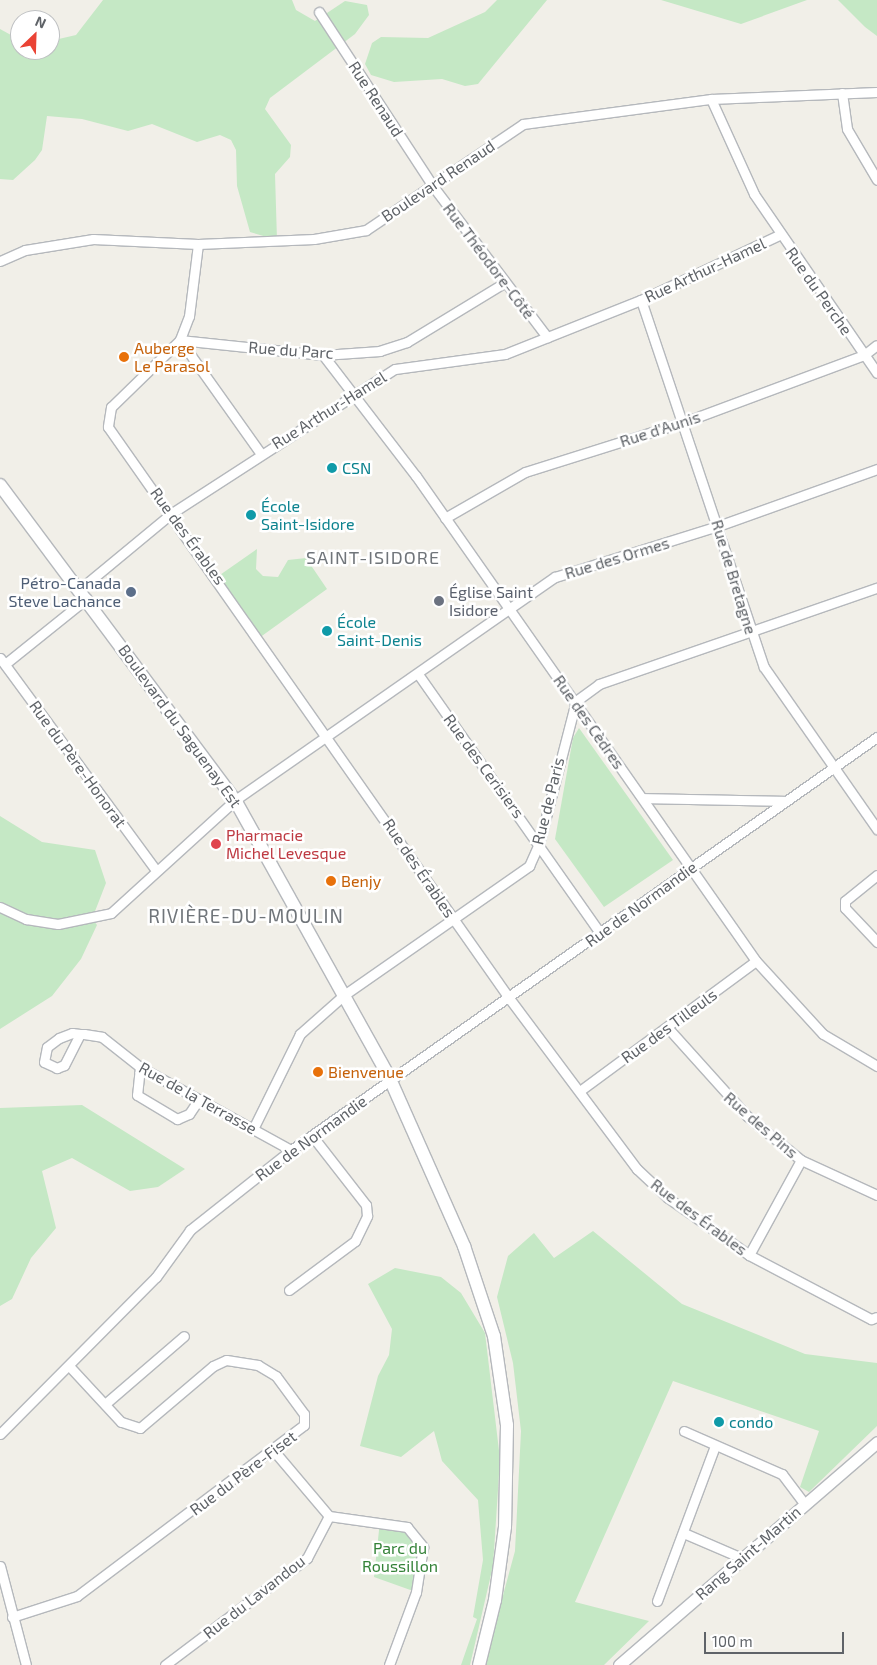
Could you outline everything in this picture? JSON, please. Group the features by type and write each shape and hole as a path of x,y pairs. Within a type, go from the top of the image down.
{"main road":[{"name":"Boulevard du Saguenay Est","path":"0,485 83,593 236,800 390,1079 464,1246 494,1336 507,1425 505,1527 495,1600 479,1665"}],"street":[{"name":"Rue Renaud","path":"319,12 432,185"},
{"name":"Boulevard Renaud","path":"0,260 25,250 93,239 198,244 314,239 366,230 524,124 711,99 877,92"},
{"path":"842,93 848,129 877,180"},
{"name":"Rue du Perche","path":"711,99 738,162 779,235 877,373"},
{"name":"Rue Théodore-Côté","path":"432,185 504,283 547,337"},
{"name":"Rue Arthur-Hamel","path":"2,661 83,593 172,513 261,454 395,370 505,354 641,300 779,235"},
{"path":"198,244 189,316 180,340 261,454"},
{"name":"Rue du Parc","path":"180,340 323,355 380,351 407,342 504,283"},
{"name":"Rue de Bretagne","path":"641,300 684,422 750,632 764,667 877,829"},
{"name":"Rue des Érables","path":"180,340 111,407 108,427 172,513 328,734 509,998 581,1090 637,1169 668,1198 748,1256 871,1319 877,1317"},
{"name":"Rue d'Aunis","path":"445,518 525,472 684,422 864,355 877,345"},
{"name":"Rue des Cèdres","path":"323,355 351,397 390,440 509,611 576,701 756,961 823,1034 877,1066"},
{"name":"Rue des Ormes","path":"0,907 26,919 58,924 92,920 111,913 156,870 236,800 328,734 509,611 555,577 718,526 877,469"},
{"path":"576,701 599,684 877,588"},
{"name":"Rue du Père-Honorat","path":"2,661 156,870"},
{"name":"Rue des Cerisiers","path":"418,674 540,844 600,934"},
{"name":"Rue de Paris","path":"253,1129 286,1054 300,1034 344,995 455,921 529,866 540,844 576,701"},
{"name":"Rue de Normandie","path":"0,1434 70,1367 156,1278 190,1230 291,1150 313,1137 390,1079 509,998 877,737"},
{"path":"643,798 785,801"},
{"path":"877,875 851,897 845,908 877,942"},
{"name":"Rue des Tilleuls","path":"581,1090 756,961"},
{"name":"Rue des Pins","path":"667,1027 747,1116 801,1160 877,1194"},
{"name":"Rue de la Terrasse","path":"80,1034 64,1065 57,1068 44,1062 47,1047 59,1038 80,1034 102,1037 140,1067 291,1150"},
{"path":"140,1067 137,1096 177,1120 190,1114 199,1099"},
{"path":"289,1290 355,1241 367,1216 366,1205 313,1137"},
{"path":"748,1256 801,1160"},
{"path":"105,1404 184,1336"},
{"name":"Rue du Père-Fiset","path":"12,1617 76,1596 299,1432 304,1414 272,1371 258,1364 226,1360 213,1366 140,1428 121,1422 70,1367"},
{"path":"684,1431 782,1474 804,1503"},
{"name":"Rang Saint-Martin","path":"619,1665 804,1503 877,1442"},
{"path":"657,1601 686,1534 715,1446"},
{"path":"274,1451 328,1516 408,1527 423,1547 424,1558 389,1665"},
{"name":"Rue du Lavandou","path":"165,1665 307,1558 328,1516"},
{"path":"686,1534 742,1558"},
{"path":"0,1566 3,1592 26,1665"}],"green space":[{"path":"103,0 292,0 296,10 315,21 345,1 367,5 369,15 355,34 270,98 265,109 291,145 290,157 275,174 277,240 250,232 237,186 236,150 231,140 220,135 197,142 152,124 128,131 82,119 47,116 42,150 35,160 13,180 0,179 0,29 10,34 10,60 60,60 60,39 76,35"},
{"path":"497,0 547,0 478,84 465,86 442,79 394,82 371,75 365,64 372,43 381,37 428,38 485,12"},
{"path":"661,0 807,0 741,24"},
{"path":"838,0 877,0 877,36 865,27"},
{"path":"257,549 256,569 263,576 278,577 288,560 306,558 327,589 259,638 217,577"},
{"path":"579,728 673,860 604,907 555,839 573,738"},
{"path":"0,816 42,842 95,850 106,883 92,919 97,925 81,959 52,996 0,1029"},
{"path":"82,1105 185,1169 158,1187 130,1191 72,1158 42,1171 56,1228 31,1258 12,1299 0,1306 0,1108"},
{"path":"593,1231 682,1304 805,1354 877,1363 877,1426 809,1492 800,1487 819,1431 673,1381 575,1602 649,1621 604,1665 484,1665 515,1551 521,1431 513,1363 497,1297 508,1256 534,1233 554,1258"},
{"path":"395,1268 441,1277 461,1293 485,1333 500,1459 493,1566 470,1665 461,1665 477,1619 473,1617 483,1560 478,1500 442,1461 434,1431 401,1457 360,1446 378,1376 389,1355 392,1329 368,1284"},
{"name":"Parc du Roussillon","path":"380,1521 407,1527 423,1547 416,1592 374,1577"}],"place":[{"name":"Auberge Le Parasol","path":"124,357"},
{"name":"CSN","path":"332,468"},
{"name":"École Saint-Isidore","path":"251,515"},
{"name":"Pétro-Canada Steve Lachance","path":"131,592"},
{"name":"Église Saint Isidore","path":"439,601"},
{"name":"École Saint-Denis","path":"327,631"},
{"name":"Pharmacie Michel Levesque","path":"216,844"},
{"name":"Benjy","path":"331,881"},
{"name":"Bienvenue","path":"318,1072"},
{"name":"condo","path":"719,1422"}],"district":[{"name":"SAINT-ISIDORE","path":"373,557"},
{"name":"RIVIÈRE-DU-MOULIN","path":"246,916"}]}
